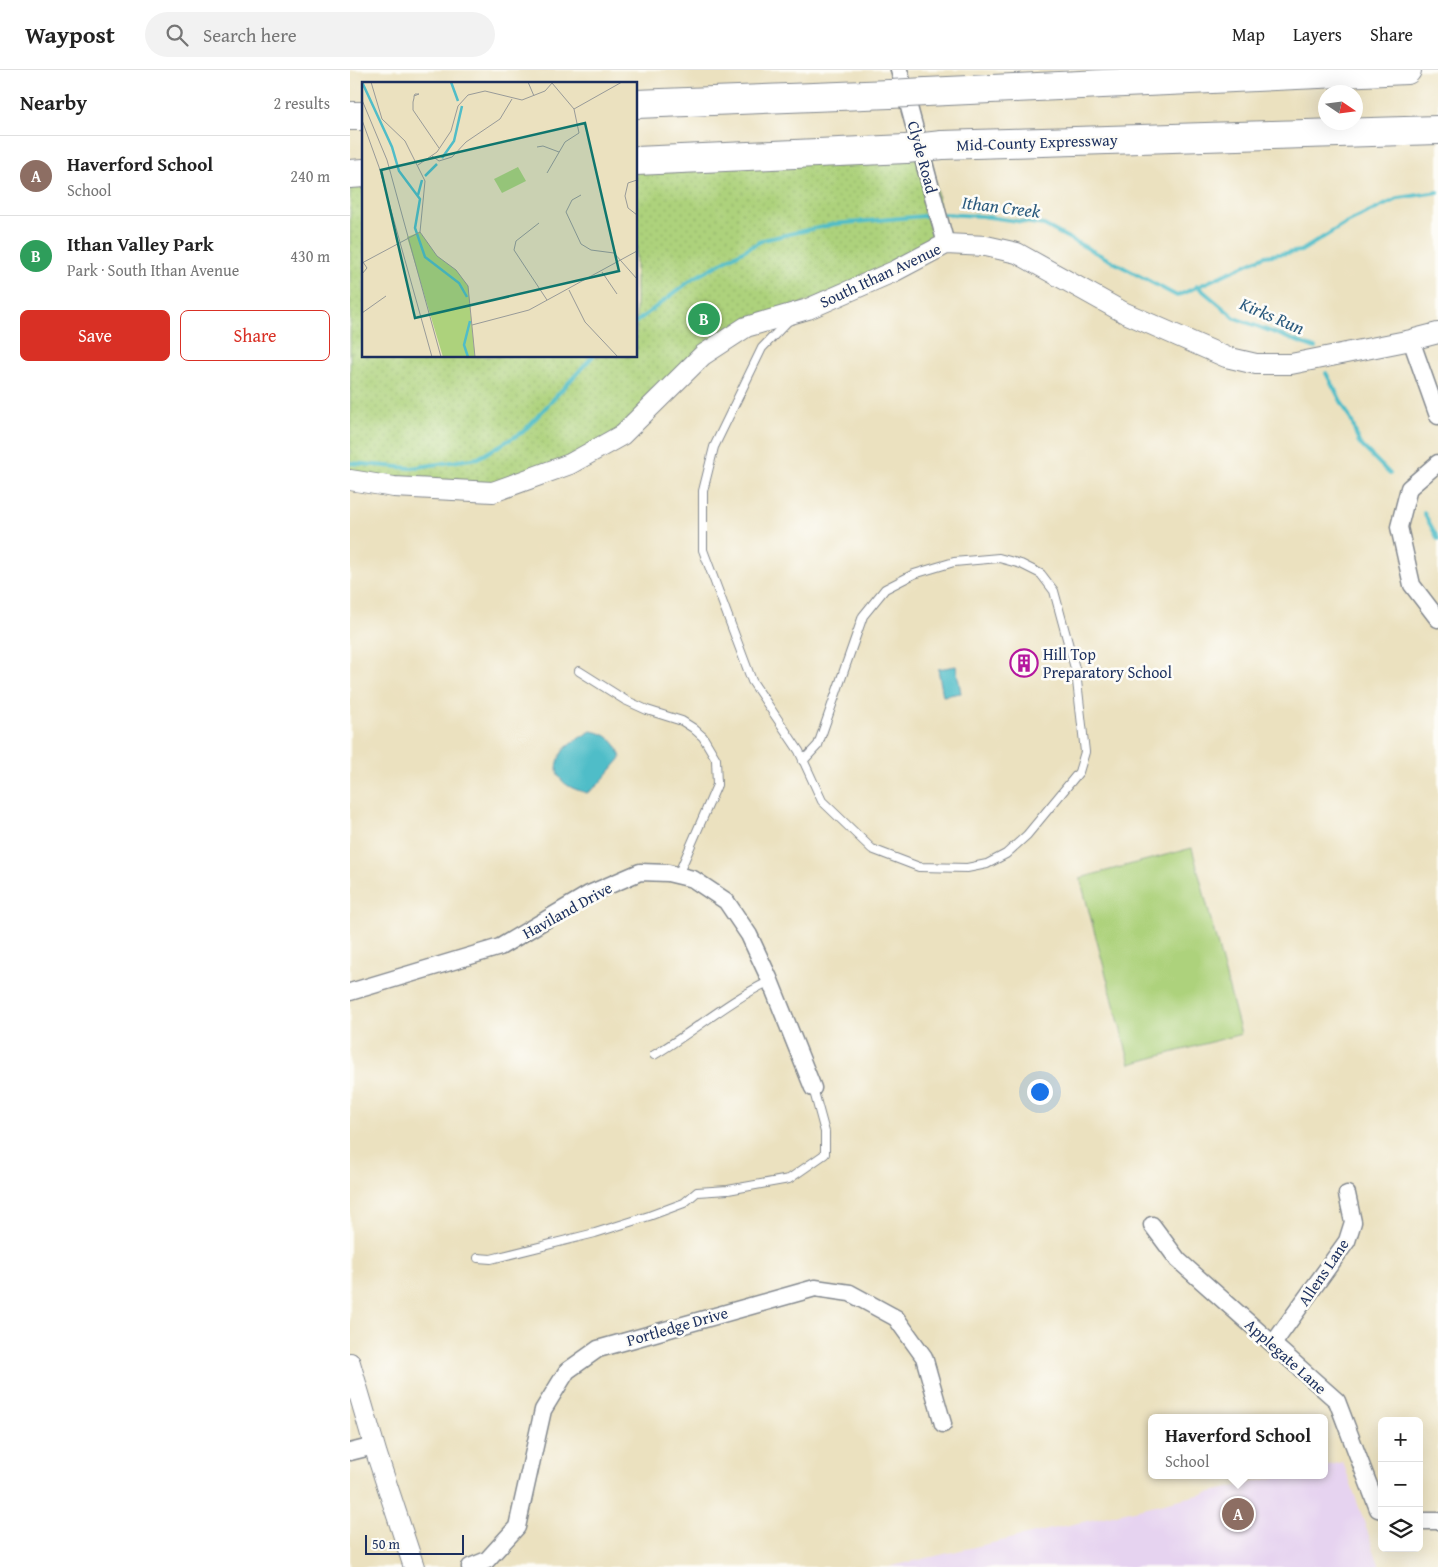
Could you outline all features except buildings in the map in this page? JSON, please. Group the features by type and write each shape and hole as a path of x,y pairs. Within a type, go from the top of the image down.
{"highway":[{"path":"638,104 894,82 926,92 1407,70"},
{"name":"Mid-County Expressway","path":"638,161 906,149 942,145 1438,130"}],"street":[{"name":"Clyde Road","path":"894,82 938,214 946,244"},
{"name":"South Ithan Avenue","path":"350,480 394,487 493,492 570,464 622,435 703,355 746,327 798,312 895,271 946,244 986,246 1017,253 1123,312 1226,357 1256,364 1291,364 1438,333"},
{"path":"1411,340 1438,416"},
{"path":"1438,463 1409,488 1399,527 1412,585 1438,619"},
{"name":"Haviland Drive","path":"350,992 500,947 588,894 640,872 678,875 692,879 726,901 749,935 770,981 812,1088"},
{"name":"Allens Lane","path":"1273,1344 1347,1241 1353,1222 1347,1194"},
{"name":"Applegate Lane","path":"1152,1225 1178,1260 1337,1401 1378,1510"},
{"name":"Portledge Drive","path":"470,1567 487,1560 516,1526 544,1410 567,1371 598,1348 815,1288 850,1293 896,1318 924,1357 943,1424"},
{"path":"350,1363 374,1446 414,1567"},
{"path":"350,1452 374,1446"},
{"path":"1423,1520 1438,1521"}],"lane":[{"path":"798,312 762,348 714,447 703,491 703,550 752,682 799,751 803,760 822,801 872,849 919,867 967,868 987,864 1006,854 1027,835 1079,772 1085,752 1076,672 1054,591 1041,574 1021,564 999,558 954,562 914,574 885,589 863,616 818,745 803,760"},
{"path":"578,671 625,700 682,721 693,728 703,737 716,759 717,785 678,875"},
{"path":"654,1056 753,989 770,981"},
{"path":"478,1258 491,1259 595,1233 684,1203 697,1192 728,1190 789,1179 825,1154 825,1132 812,1088"}],"shaded area":[{"path":"1343,1462 1380,1567 888,1567 1268,1479 1328,1479 1328,1465"}],"green space":[{"path":"929,146 946,244 746,327 622,435 493,492 350,480 350,184 362,183 362,358 638,358 638,166"},
{"path":"1192,848 1241,1034 1130,1064 1080,878"}],"water":[{"path":"956,666 961,693 943,696 938,669"},
{"path":"591,731 607,736 614,743 621,758 598,785 587,793 565,784 558,775 557,766 565,748"}],"waterway":[{"name":"Ithan Creek","path":"942,214 982,216 1044,225 1177,296 1265,256 1301,251 1343,225 1399,198 1438,192"},
{"name":"Ithan Creek","path":"638,320 694,278 763,240 834,224 935,215"},
{"name":"Kirks Run","path":"1197,286 1235,318 1315,348"},
{"name":"Ithan Creek","path":"350,463 411,468 478,458 523,432 591,358"},
{"name":"Kirks Run","path":"1326,373 1352,422 1359,443 1390,474"},
{"name":"Kirks Run","path":"1424,513 1438,539"}],"place":[{"name":"Ithan Valley Park","path":"704,319"},
{"name":"Hill Top Preparatory School","path":"1024,663"},
{"name":"Haverford School","path":"1238,1514"}]}
